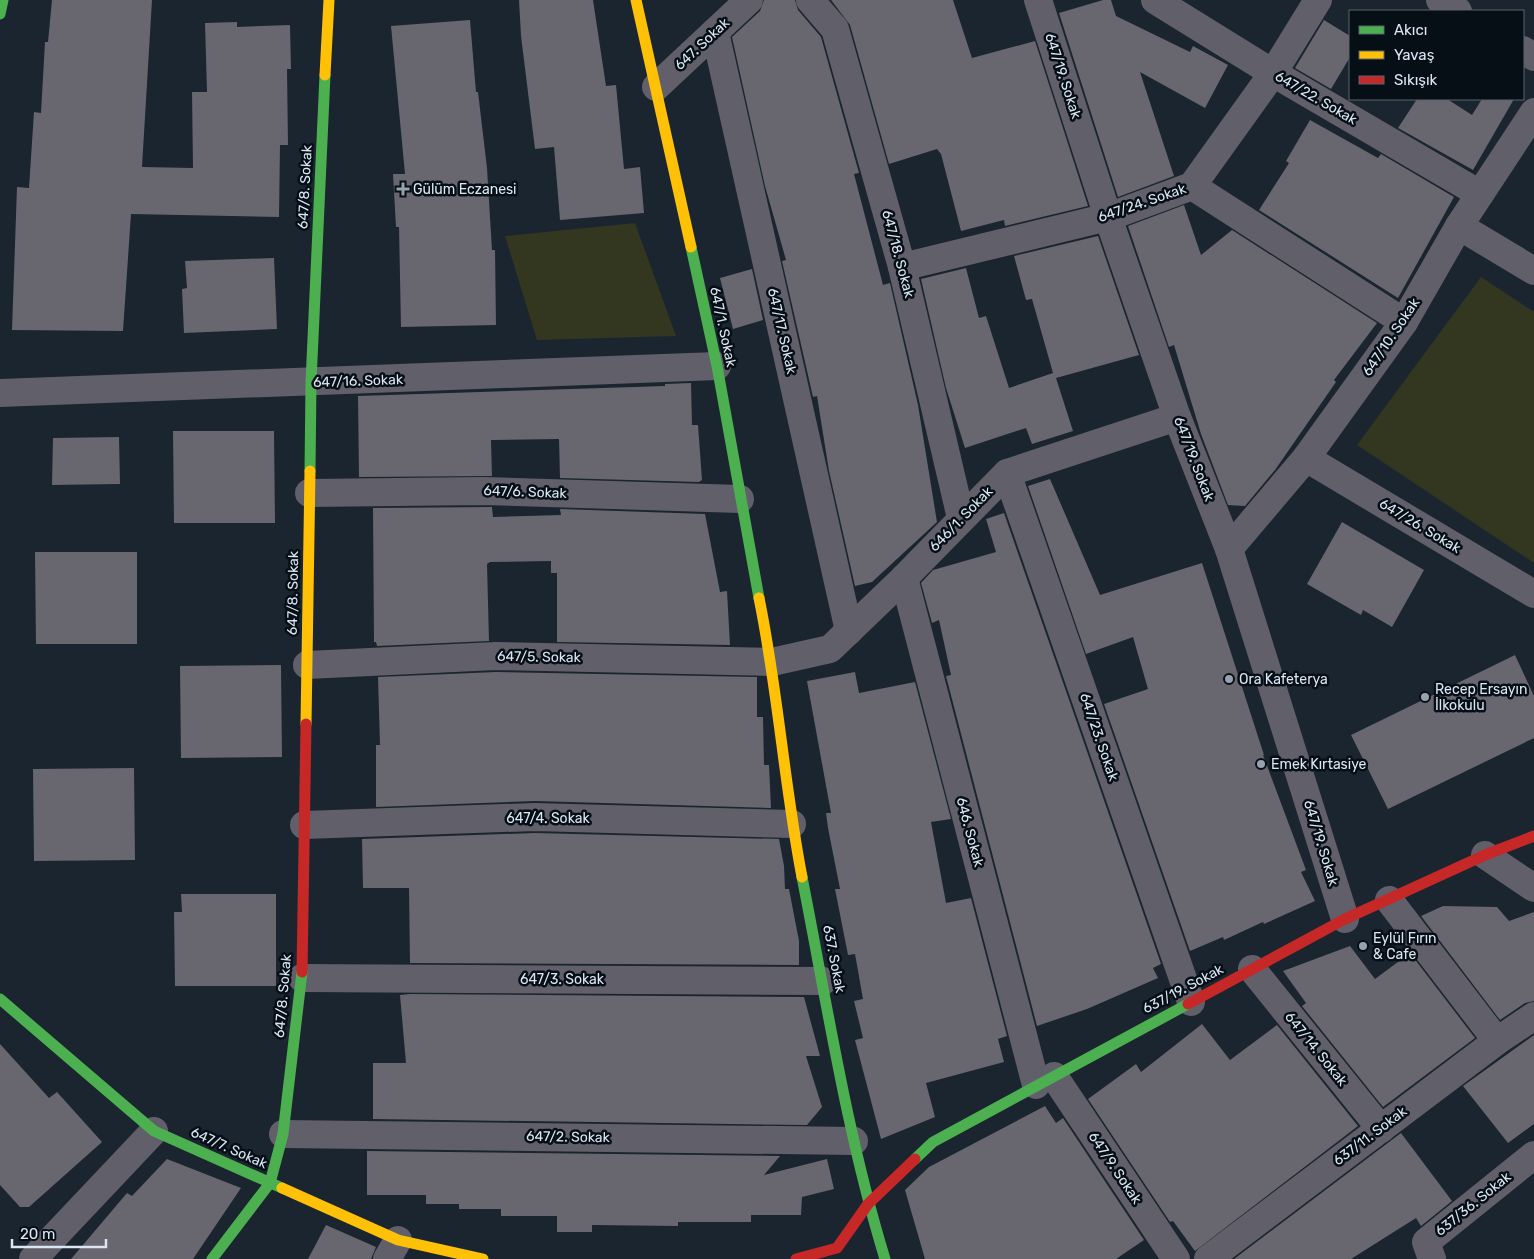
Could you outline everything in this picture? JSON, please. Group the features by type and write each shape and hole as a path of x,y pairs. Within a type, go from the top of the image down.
{"street":[{"path":"0,14 3,0"},
{"name":"647/8. Sokak","path":"270,1183 283,1134 302,978 311,382 329,0"},
{"name":"647/1. Sokak","path":"636,0 716,366 772,662"},
{"name":"647. Sokak","path":"656,88 749,0"},
{"name":"647/18. Sokak","path":"810,0 835,29 902,267 961,518"},
{"name":"647/19. Sokak","path":"1038,0 1108,217 1177,417 1229,549 1345,919"},
{"name":"647/22. Sokak","path":"1154,0 1273,73 1480,194"},
{"name":"647/24. Sokak","path":"902,267 1108,217 1192,186 1273,73 1318,0"},
{"path":"1440,0 1456,10"},
{"name":"647/17. Sokak","path":"715,32 850,631"},
{"name":"647/10. Sokak","path":"1229,549 1306,458 1404,322 1459,226 1534,112"},
{"path":"1192,186 1404,322"},
{"path":"1459,226 1534,272"},
{"name":"647/16. Sokak","path":"0,393 716,366"},
{"name":"646/1. Sokak","path":"772,662 830,649 904,578 1007,473 1177,417"},
{"name":"647/26. Sokak","path":"1306,458 1534,594"},
{"name":"647/23. Sokak","path":"1007,473 1191,1002"},
{"name":"647/6. Sokak","path":"310,493 484,491 740,499"},
{"name":"646. Sokak","path":"904,578 1044,1080"},
{"name":"647/5. Sokak","path":"306,665 496,656 772,662"},
{"name":"637. Sokak","path":"772,662 792,824 854,1141 868,1204 885,1259"},
{"name":"647/4. Sokak","path":"304,825 535,817 792,824"},
{"name":"637/19. Sokak","path":"868,1204 933,1142 1044,1080 1345,919 1485,855 1534,836"},
{"path":"1485,855 1534,888"},
{"path":"1389,900 1497,1041"},
{"name":"647/14. Sokak","path":"1252,969 1381,1129"},
{"name":"647/3. Sokak","path":"302,978 823,981"},
{"name":"647/7. Sokak","path":"0,999 154,1131 270,1183 393,1250 483,1259"},
{"name":"637/11. Sokak","path":"1208,1259 1497,1041 1534,1016"},
{"name":"647/9. Sokak","path":"1044,1080 1176,1259"},
{"path":"33,1259 154,1131"},
{"name":"647/2. Sokak","path":"283,1134 854,1141"},
{"name":"637/36. Sokak","path":"1432,1259 1426,1242 1534,1155"},
{"path":"212,1259 270,1183"},
{"path":"796,1259 838,1248 868,1204"}],"green space":[{"path":"635,223 676,336 537,340 505,236"},
{"path":"1481,277 1534,312 1534,563 1357,445"}],"building":[{"path":"52,0 152,0 142,167 193,168 192,92 207,92 205,23 237,22 237,27 290,25 291,69 287,69 288,145 280,145 279,217 131,214 123,331 12,330 17,187 29,188 34,112 41,113 45,42 48,42"},
{"path":"519,0 593,0 606,86 616,85 624,169 640,167 644,213 560,220 554,147 535,149 521,36"},
{"path":"764,0 795,0 798,10 821,37 859,173 854,174 883,285 890,283 918,405 937,522 872,582 855,586 829,471 817,396 813,397 782,261 786,260 765,186 732,37 760,11"},
{"path":"831,0 953,0 972,58 1035,41 1088,206 1005,226 1004,220 961,231 941,154 937,149 889,164 850,25"},
{"path":"1103,0 1111,0 1116,16 1190,52 1193,46 1228,65 1205,108 1140,72 1174,176 1118,197 1059,13"},
{"path":"470,20 476,92 478,92 487,168 492,250 495,250 496,325 401,327 399,227 396,227 393,174 405,174 391,26"},
{"path":"1324,20 1349,35 1349,59 1331,89 1295,68"},
{"path":"1416,100 1449,100 1472,115 1481,100 1513,100 1473,170 1398,128"},
{"path":"1310,120 1378,158 1381,154 1454,197 1398,298 1259,210 1289,163 1286,161"},
{"path":"1184,205 1201,255 1232,230 1377,323 1334,380 1336,382 1275,470 1245,506 1228,505 1201,434 1174,345 1169,347 1128,226"},
{"path":"1098,236 1139,355 1056,378 1073,431 1032,444 1026,428 965,448 946,388 921,279 966,268 979,318 986,316 1009,388 1053,373 1032,299 1026,300 1014,256"},
{"path":"274,258 277,329 184,333 182,289 187,288 185,261"},
{"path":"752,269 763,320 733,329 720,278"},
{"path":"691,383 692,425 698,425 702,480 699,482 560,478 559,439 491,440 492,476 359,477 358,396 665,386 665,384"},
{"path":"173,431 274,431 275,523 174,523"},
{"path":"119,437 120,484 52,485 53,438"},
{"path":"1050,479 1100,595 1202,563 1263,755 1306,870 1301,872 1315,901 1224,940 1223,937 1190,951 1104,704 1148,689 1133,637 1086,654 1028,486"},
{"path":"492,507 493,517 561,515 560,509 705,514 720,592 727,591 730,645 557,642 557,573 551,573 551,561 490,562 487,564 489,641 377,646 376,642 374,642 373,508"},
{"path":"1004,513 1161,964 1153,968 1158,978 1087,1009 1037,1026 946,676 951,675 939,620 932,623 921,583 933,570 996,552 986,519"},
{"path":"1342,522 1424,570 1392,627 1363,610 1361,615 1307,584"},
{"path":"35,552 137,552 137,644 36,644"},
{"path":"1515,655 1534,696 1534,738 1388,809 1351,735"},
{"path":"281,665 282,757 181,758 180,666"},
{"path":"496,672 757,677 757,717 763,717 764,765 769,765 771,808 535,801 376,807 376,745 380,745 378,677"},
{"path":"855,672 859,693 915,682 951,819 931,822 946,903 971,898 1007,1036 998,1039 1004,1062 926,1083 935,1117 881,1139 855,1040 863,1038 854,1001 863,999 855,954 848,955 835,889 840,889 826,813 831,813 807,681"},
{"path":"134,768 135,860 34,861 33,769"},
{"path":"535,833 779,839 784,866 785,889 789,889 799,941 799,965 410,963 409,888 363,888 362,839"},
{"path":"181,894 276,894 276,986 175,986 174,912 182,912"},
{"path":"1443,906 1497,907 1509,921 1534,912 1534,1001 1525,1003 1500,1020 1421,916"},
{"path":"1350,946 1375,979 1410,953 1475,1038 1383,1107 1302,1006 1306,1003 1283,971"},
{"path":"400,995 804,997 820,1056 806,1056 822,1107 807,1125 373,1119 373,1063 406,1063"},
{"path":"1202,1024 1230,1060 1277,1025 1358,1126 1195,1251 1173,1221 1170,1222 1088,1099 1136,1064 1141,1072"},
{"path":"1534,1035 1534,1124 1508,1143 1463,1086"},
{"path":"0,1044 49,1098 57,1092 102,1142 29,1207 20,1207 0,1185"},
{"path":"1045,1106 1056,1123 1063,1118 1144,1240 1116,1259 925,1259 905,1190 929,1167"},
{"path":"1401,1133 1452,1201 1421,1226 1416,1218 1351,1259 1234,1259"},
{"path":"367,1151 780,1156 764,1175 827,1159 834,1189 802,1197 801,1215 751,1215 751,1222 678,1222 678,1226 592,1225 592,1232 557,1232 557,1216 501,1216 501,1209 459,1209 459,1204 426,1204 426,1195 367,1195"},
{"path":"167,1159 241,1188 193,1259 71,1259 127,1193 132,1196"},
{"path":"326,1225 376,1247 371,1259 308,1259"}],"traffic: fast":[{"path":"0,14 3,0"},
{"path":"310,471 311,382 325,75"},
{"path":"691,247 717,366 759,598"},
{"path":"802,877 849,1117 885,1259"},
{"path":"212,1259 270,1183 283,1134 302,972"},
{"path":"0,999 154,1131 282,1188"},
{"path":"915,1159 933,1142 1188,1004"}],"traffic: slow":[{"path":"325,75 329,0"},
{"path":"636,0 691,247"},
{"path":"306,724 310,471"},
{"path":"759,598 766,633 790,807 802,877"},
{"path":"282,1188 398,1240 483,1259"}],"traffic: jam":[{"path":"302,972 306,724"},
{"path":"1188,1004 1345,919 1485,855 1534,836"},
{"path":"796,1259 837,1248 868,1204 915,1159"}],"place":[{"name":"Gülüm Eczanesi","path":"403,189"},
{"name":"Ora Kafeterya","path":"1229,679"},
{"name":"Recep Ersayın İlkokulu","path":"1425,697"},
{"name":"Emek Kırtasiye","path":"1261,764"},
{"name":"Eylül Fırın & Cafe","path":"1363,946"}]}
